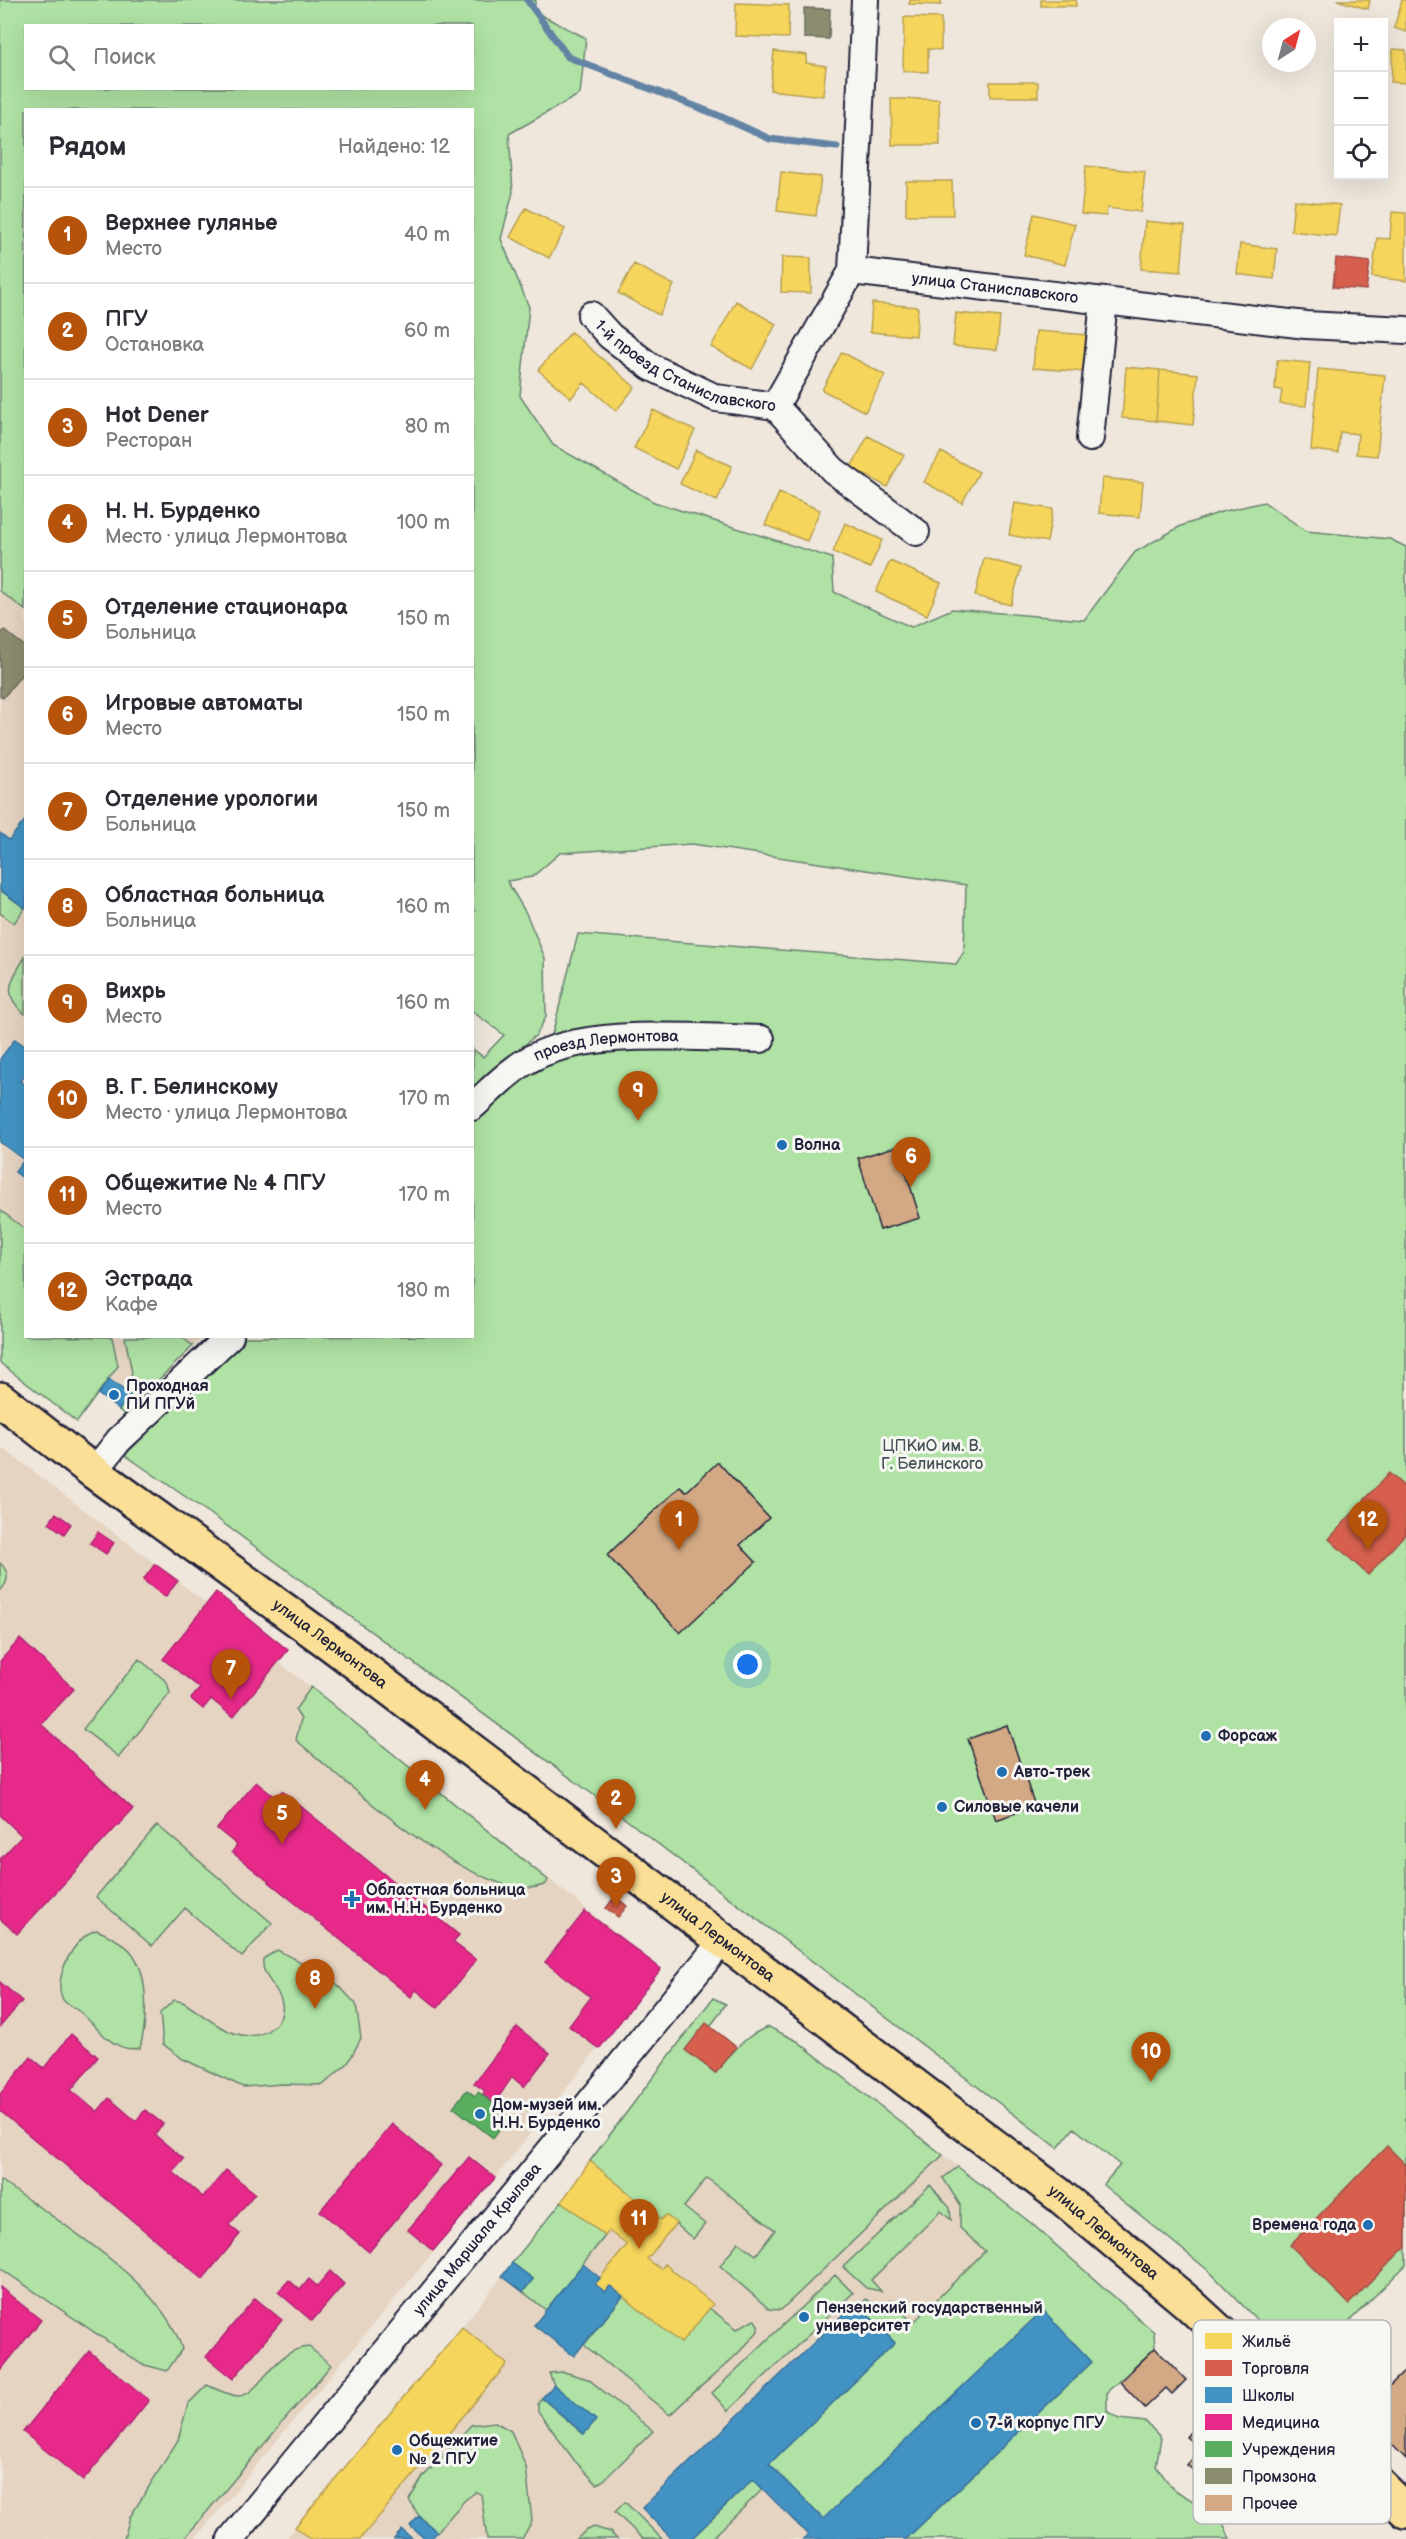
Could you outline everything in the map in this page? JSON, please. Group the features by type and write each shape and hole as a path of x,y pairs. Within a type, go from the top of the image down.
{"main road":[{"name":"улица Лермонтова","path":"0,1399 94,1472 331,1644 724,1939 1059,2194 1207,2320"},
{"name":"улица Лермонтова","path":"1391,2496 1406,2511"}],"street":[{"path":"776,406 852,271 864,0"},
{"name":"улица Станиславского","path":"852,271 1306,325 1406,330"},
{"path":"1090,438 1104,301"},
{"name":"1-й проезд Станиславского","path":"591,315 610,336 651,367 716,398 776,406 833,470 916,532"},
{"name":"проезд Лермонтова","path":"474,1105 525,1061 575,1042 616,1038 761,1039"},
{"path":"94,1472 119,1440 228,1338"},
{"name":"улица Маршала Крылова","path":"231,2539 724,1939"}],"shaded area":[{"path":"0,591 24,609 24,1338 202,1338 124,1414 98,1394 77,1422 0,1363"},
{"path":"0,1446 178,1581 661,1969 495,2178 195,2539 0,2539"},
{"name":"Пензенский государственный университет","path":"649,2082 885,2110 1031,2223 1154,2332 993,2488 1040,2539 286,2539 462,2327 578,2181 576,2179"}],"green space":[{"name":"ЦПКиО им. В. Г. Белинского","path":"0,0 536,0 533,11 586,38 580,94 509,134 513,192 501,239 529,307 520,396 553,445 654,502 832,558 834,592 911,627 952,609 1084,620 1135,552 1181,526 1221,512 1264,502 1306,531 1390,539 1406,547 1406,2265 1350,2320 1257,2320 1209,2271 1103,2185 1120,2165 1074,2128 1058,2148 595,1796 212,1515 125,1455 243,1338 474,1338 474,1121 546,1058 578,934 956,964 964,952 966,885 692,844 560,853 532,877 507,881 526,913 545,958 546,1017 536,1035 474,1089 474,1050 483,1057 504,1035 474,1012 474,108 24,108 24,609 0,591"},
{"path":"0,890 24,907 14,923 0,913"},
{"path":"24,959 24,1013 17,1007 11,993 16,972"},
{"path":"0,1210 24,1228 24,1338 112,1338 118,1366 77,1422 0,1363"},
{"path":"125,1338 183,1338 193,1346 124,1414 119,1410 130,1395 124,1391 132,1373"},
{"path":"0,1563 7,1577 0,1591"},
{"path":"139,1659 167,1682 170,1693 119,1757 83,1729"},
{"path":"311,1687 548,1880 546,1884 520,1887 488,1879 452,1861 379,1810 296,1740 301,1719 295,1710"},
{"path":"157,1825 272,1923 242,1957 185,1908 152,1946 96,1897"},
{"path":"97,1930 125,1946 138,1963 142,1974 145,2000 140,2048 130,2049 114,2043 80,2012 64,2001 60,1993 62,1971 73,1949 89,1933"},
{"path":"277,1950 315,1969 338,1985 356,2004 361,2038 348,2063 323,2085 282,2084 243,2087 183,2059 163,2044 160,2013 174,2000 183,2002 215,2024 238,2034 250,2036 262,2033 274,2026 281,2017 282,2004 279,1994 266,1976 263,1959"},
{"path":"713,1998 726,2004 710,2027 686,2050 715,2073 745,2040 769,2027 797,2041 943,2155 781,2310 769,2309 720,2266 738,2242 756,2255 775,2230 707,2178 684,2207 705,2224 693,2239 666,2215 661,2220 590,2161"},
{"path":"958,2167 1031,2223 1154,2332 1155,2348 1107,2392 1107,2411 1119,2419 1146,2422 1161,2438 1156,2466 1173,2489 1193,2501 1193,2524 1224,2524 1230,2539 906,2539 1092,2362 823,2519 769,2464 895,2343 860,2306 866,2299 876,2305 891,2300 913,2323 985,2251 960,2228 960,2205 943,2178"},
{"path":"0,2180 104,2254 153,2300 171,2324 182,2349 167,2371 141,2364 0,2268"},
{"path":"930,2185 950,2208 951,2220 941,2211 871,2280 881,2291 866,2288 843,2267"},
{"path":"562,2201 605,2236 546,2310 523,2292 533,2279 512,2263"},
{"path":"835,2275 853,2293 728,2411 712,2393"},
{"path":"623,2296 681,2343 709,2308 737,2329 754,2319 758,2325 758,2331 737,2354 670,2415 584,2345"},
{"path":"309,2347 331,2365 184,2539 124,2539 130,2517 178,2440 188,2404 207,2385 238,2396 246,2394 254,2389 276,2363 296,2350"},
{"path":"564,2372 588,2379 653,2431 604,2480 597,2484 574,2460 538,2411 538,2404 542,2398 583,2434 595,2421 554,2385 549,2373"},
{"path":"495,2422 511,2431 526,2467 532,2521 522,2539 487,2539 481,2494 476,2492 465,2500 437,2532 419,2516 409,2500 423,2477 471,2425"},
{"path":"753,2479 763,2489 711,2539 691,2539"},
{"path":"625,2502 662,2539 643,2539 615,2512"},
{"path":"594,2527 610,2532 617,2539 577,2539 585,2531"}],"building: Жильё":[{"path":"910,0 941,0 941,5 909,4"},
{"path":"1041,0 1076,0 1076,6 1041,6"},
{"path":"1337,0 1370,0 1368,9"},
{"path":"1402,0 1406,0 1406,32 1394,28"},
{"path":"736,3 789,5 788,38 735,36"},
{"path":"904,17 941,18 941,50 928,49 928,72 903,71"},
{"path":"1393,49 1406,50 1406,83 1391,82"},
{"path":"774,51 807,55 806,63 826,66 823,96 770,90"},
{"path":"990,82 1038,82 1038,97 990,97"},
{"path":"891,99 939,99 940,145 892,145"},
{"path":"1086,166 1145,172 1141,212 1107,208 1106,216 1081,214"},
{"path":"781,172 821,177 816,216 777,211"},
{"path":"906,181 952,181 953,215 906,215"},
{"path":"1294,200 1340,205 1336,236 1291,231"},
{"path":"526,208 565,229 549,258 510,237"},
{"path":"1392,212 1406,213 1406,281 1372,277 1377,238 1390,239"},
{"path":"1034,214 1075,224 1065,265 1024,255"},
{"path":"1145,221 1185,225 1181,272 1141,269"},
{"path":"1240,244 1277,249 1274,279 1237,274"},
{"path":"782,257 811,258 811,293 781,292"},
{"path":"634,264 674,285 659,315 618,293"},
{"path":"736,301 776,324 752,369 711,347"},
{"path":"872,303 918,307 916,336 870,332"},
{"path":"956,313 1000,317 997,350 953,346"},
{"path":"1036,331 1088,335 1086,372 1033,368"},
{"path":"571,332 635,387 616,411 584,383 571,398 538,370"},
{"path":"842,352 885,375 865,412 822,390"},
{"path":"1277,360 1310,363 1306,406 1280,404 1282,390 1275,389"},
{"path":"1126,367 1160,370 1156,421 1122,418"},
{"path":"1318,369 1385,375 1377,456 1356,454 1358,434 1340,432 1338,453 1311,450"},
{"path":"1160,370 1198,374 1193,425 1156,421"},
{"path":"653,410 695,430 676,469 634,448"},
{"path":"868,436 904,455 887,487 851,467"},
{"path":"696,450 732,466 717,501 680,484"},
{"path":"941,452 979,472 962,503 924,482"},
{"path":"1102,478 1143,482 1140,517 1099,513"},
{"path":"779,493 820,510 807,541 765,525"},
{"path":"1015,503 1053,509 1047,542 1009,535"},
{"path":"845,523 882,540 870,568 833,552"},
{"path":"984,558 1021,568 1011,605 975,596"},
{"path":"890,561 941,583 927,615 876,592"},
{"path":"590,2161 661,2220 666,2215 676,2223 647,2259 661,2269 665,2264 713,2304 681,2343 610,2286 605,2292 595,2284 627,2245 609,2231 605,2236 562,2201"},
{"name":"Общежитие № 2 ПГУ","path":"462,2327 507,2364 360,2539 310,2539 295,2527"}],"building: Торговля":[{"path":"1336,258 1370,262 1366,290 1333,287"},
{"path":"1389,1473 1406,1488 1406,1533 1368,1575 1329,1539"},
{"path":"615,1896 627,1906 618,1917 606,1908"},
{"path":"706,2023 736,2047 716,2073 685,2050"},
{"path":"1387,2146 1406,2165 1406,2246 1349,2304 1290,2245"}],"building: Школы":[{"path":"24,821 24,907 0,890 0,833 9,840"},
{"path":"15,1039 24,1046 24,1077 20,1081 24,1084 24,1160 0,1142 0,1059"},
{"path":"24,1160 24,1179 15,1172"},
{"name":"Проходная ПИ ПГУй","path":"109,1379 130,1395 119,1410 98,1394"},
{"path":"512,2263 533,2279 523,2292 502,2276"},
{"path":"583,2264 600,2278 595,2284 605,2292 610,2286 623,2296 574,2356 534,2325"},
{"name":"7-й корпус ПГУ","path":"856,2302 895,2343 769,2464 823,2519 1043,2310 1092,2362 906,2539 803,2539 808,2535 753,2479 691,2539 672,2539 642,2508"},
{"path":"554,2385 596,2420 584,2434 542,2398"},
{"path":"419,2516 437,2532 431,2539 425,2539 410,2526"},
{"path":"402,2530 413,2539 394,2539"}],"building: Медицина":[{"path":"56,1513 71,1524 64,1534 49,1523"},
{"path":"98,1532 114,1543 106,1554 90,1543"},
{"path":"155,1564 178,1581 165,1597 143,1580"},
{"path":"216,1592 288,1650 233,1717 211,1699 203,1709 191,1699 200,1688 163,1659"},
{"path":"20,1639 74,1689 41,1724 133,1809 17,1934 0,1919 0,1859 22,1836 0,1815 0,1661"},
{"path":"256,1782 276,1798 282,1791 459,1935 453,1942 476,1960 438,2008 416,1990 411,1997 232,1852 237,1845 217,1829"},
{"path":"585,1911 661,1969 599,2049 569,2026 591,1997 545,1962"},
{"path":"0,1982 22,2001 0,2027"},
{"path":"517,2027 550,2053 524,2087 512,2077 494,2104 482,2095 485,2091 474,2083"},
{"path":"71,2034 98,2057 71,2090 97,2112 109,2098 136,2121 145,2110 163,2124 155,2135 184,2159 173,2172 203,2197 226,2170 255,2193 229,2225 240,2234 203,2279 0,2111 0,2094 31,2057 44,2068"},
{"path":"392,2124 441,2165 369,2252 320,2211"},
{"path":"469,2157 495,2178 433,2251 408,2230"},
{"path":"330,2271 344,2284 312,2321 278,2292 289,2280 300,2290 309,2279 317,2286"},
{"path":"0,2287 41,2320 0,2371"},
{"path":"255,2298 282,2320 233,2379 206,2357"},
{"path":"89,2351 149,2400 83,2481 23,2432"}],"building: Учреждения":[{"path":"467,2090 475,2096 478,2092 494,2104 497,2107 494,2111 506,2120 493,2138 453,2107"}],"building: Промзона":[{"path":"804,8 830,9 829,39 804,38"},
{"path":"4,630 24,645 24,672 3,698 0,696 0,635"}],"building: Прочее":[{"path":"898,1146 920,1218 880,1230 858,1158"},
{"path":"718,1462 769,1518 740,1545 756,1562 680,1633 607,1555 680,1487 686,1492"},
{"name":"Авто-трек","path":"1007,1725 1035,1806 996,1820 968,1739"},
{"path":"1155,2348 1186,2380 1172,2394 1166,2388 1145,2408 1120,2382"},
{"path":"1406,2370 1406,2459 1391,2444 1391,2384"},
{"path":"1193,2429 1193,2443 1186,2437"},
{"path":"1193,2458 1193,2470 1187,2465"}],"waterway":[{"path":"527,0 568,57 715,114 770,139 837,147"}],"place":[{"name":"Вихрь","path":"638,1121"},
{"name":"Волна","path":"782,1145"},
{"name":"Игровые автоматы","path":"911,1187"},
{"name":"Проходная ПИ ПГУй","path":"114,1395"},
{"name":"Верхнее гулянье","path":"679,1550"},
{"name":"Эстрада","path":"1368,1550"},
{"name":"Отделение урологии","path":"231,1699"},
{"name":"Форсаж","path":"1206,1736"},
{"name":"Авто-трек","path":"1002,1772"},
{"name":"Силовые качели","path":"942,1807"},
{"name":"Н. Н. Бурденко","path":"425,1810"},
{"name":"ПГУ","path":"616,1829"},
{"name":"Отделение стационара","path":"282,1844"},
{"name":"Областная больница им. Н.Н. Бурденко","path":"352,1899"},
{"name":"Hot Dener","path":"616,1907"},
{"name":"Областная больница","path":"315,2009"},
{"name":"В. Г. Белинскому","path":"1151,2082"},
{"name":"Дом-музей им. Н.Н. Бурденко","path":"480,2114"},
{"name":"Времена года","path":"1368,2225"},
{"name":"Общежитие № 4 ПГУ","path":"639,2249"},
{"name":"Пензенский государственный университет","path":"804,2317"},
{"name":"7-й корпус ПГУ","path":"976,2423"},
{"name":"Общежитие № 2 ПГУ","path":"397,2450"}]}
